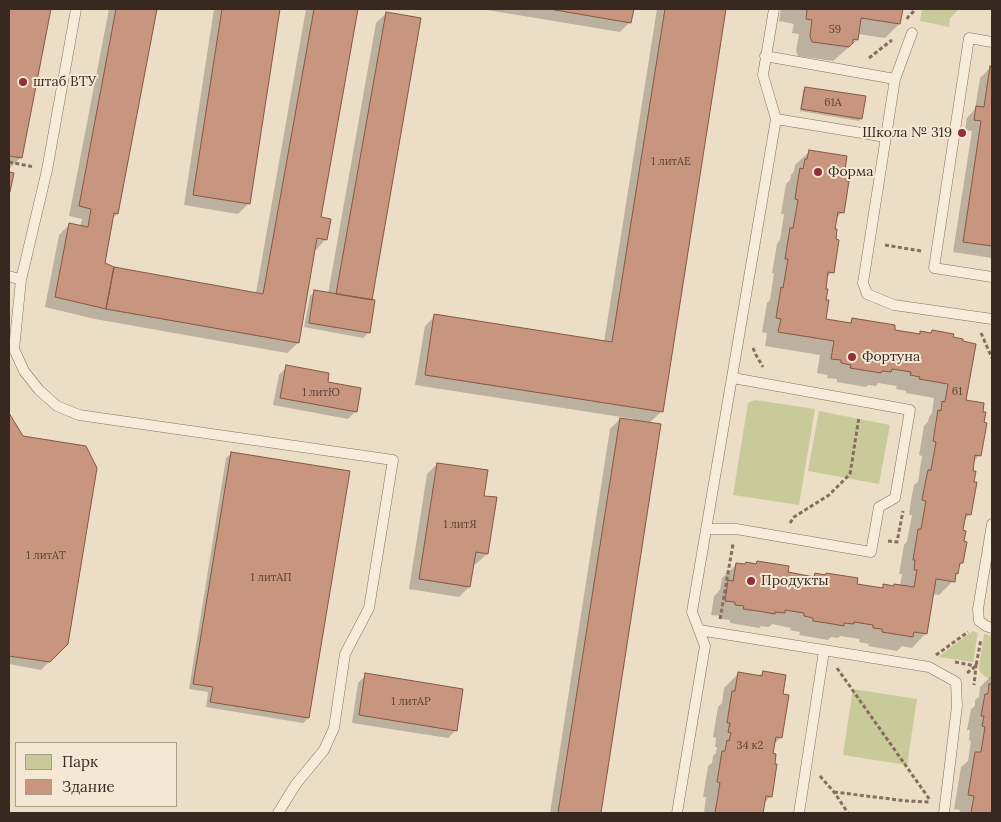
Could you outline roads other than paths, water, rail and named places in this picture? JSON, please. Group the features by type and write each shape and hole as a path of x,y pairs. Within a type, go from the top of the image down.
{"lane":[{"path":"76,9 46,170 21,280 14,349 24,371 39,390 57,406 79,415 394,460 369,608 345,654 334,728 324,750 296,784 278,813"},
{"path":"677,813 705,646 692,612 776,119 763,75 774,9"},
{"path":"912,33 895,79 864,283 867,294 894,305 992,319"},
{"path":"992,42 968,38 934,268 992,278"},
{"path":"766,56 895,79"},
{"path":"776,119 886,137"},
{"path":"9,276 21,280"},
{"path":"706,529 736,529 871,552 879,507 895,498 910,410 733,378"},
{"path":"992,524 978,609 979,621 992,628"},
{"path":"699,630 929,668 956,682 957,706 944,813"},
{"path":"798,813 824,651"}],"place":[{"name":"штаб ВТУ","path":"23,82"},
{"name":"Школа № 319","path":"962,133"},
{"name":"Форма","path":"818,172"},
{"name":"Фортуна","path":"852,357"},
{"name":"Продукты","path":"751,581"}]}
